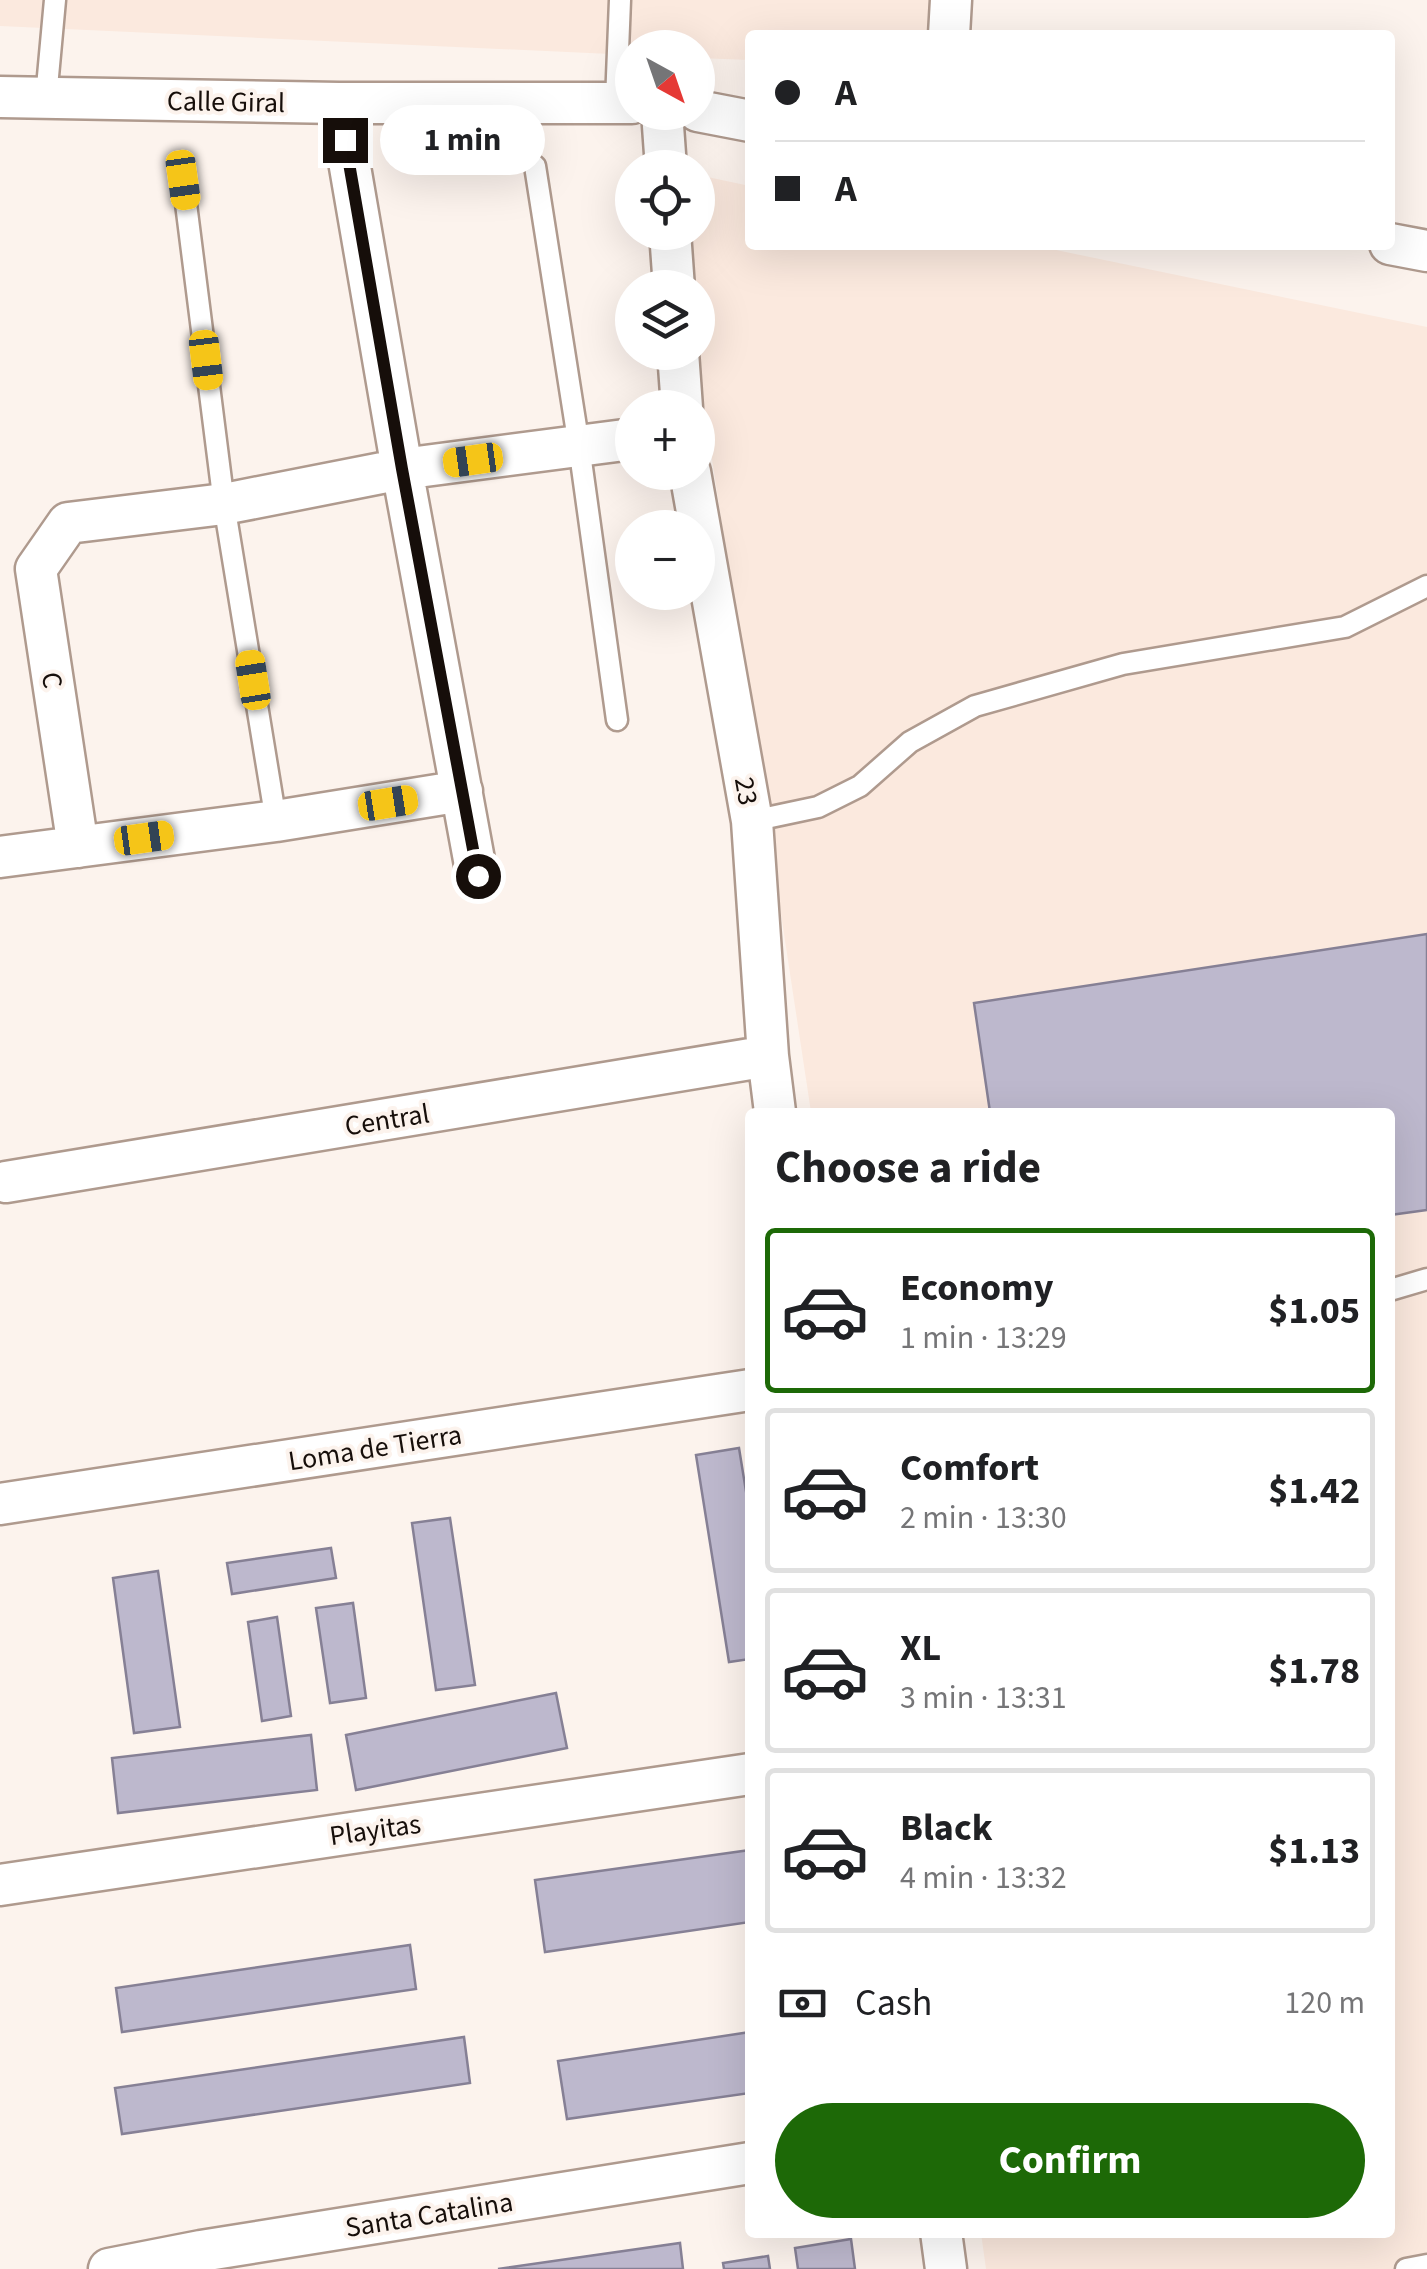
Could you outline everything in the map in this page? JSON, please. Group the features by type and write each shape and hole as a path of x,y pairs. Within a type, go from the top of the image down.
{"street":[{"path":"949,30 951,0"},
{"name":"Calle Giral","path":"0,97 339,103 615,102"},
{"path":"339,103 478,876"},
{"path":"715,115 745,121"},
{"path":"1395,245 1427,251"},
{"path":"224,504 402,469 615,441"},
{"name":"23","path":"693,490 752,821 774,1108"},
{"name":"C","path":"78,847 36,569 68,523 224,504"},
{"path":"0,857 276,821 462,791"},
{"name":"Central","path":"6,1182 768,1056"},
{"name":"Loma de Tierra","path":"0,1504 745,1391"},
{"name":"Playitas","path":"0,1885 745,1775"},
{"name":"Santa Catalina","path":"109,2269 745,2164"},
{"path":"941,2238 946,2269"}],"lane":[{"path":"46,98 55,0"},
{"path":"620,0 621,30"},
{"path":"535,166 580,446 617,720"},
{"path":"183,180 224,504 276,821"},
{"path":"752,821 818,807 860,786 910,742 974,706 1122,664 1346,628 1427,586"},
{"path":"1395,1289 1427,1279"},
{"path":"1406,2269 1427,2265"}],"shaded area":[{"path":"0,0 939,0 939,30 745,30 745,60 715,59 715,30 615,30 615,54 0,26"},
{"path":"715,179 745,185 745,250 1056,250 1427,327 1427,2269 986,2269 982,2238 1395,2238 1395,1108 810,1108 715,478 715,390 702,390 699,370 715,370 715,270 683,270 681,250 715,250"}],"building":[{"path":"1427,934 1427,1210 1395,1214 1395,1108 989,1108 974,1003"},
{"path":"739,1448 745,1485 745,1660 729,1662 696,1455"},
{"path":"450,1518 475,1685 436,1690 412,1523"},
{"path":"331,1548 336,1578 232,1594 227,1563"},
{"path":"158,1571 180,1727 134,1733 113,1578"},
{"path":"353,1603 366,1698 330,1703 316,1608"},
{"path":"277,1617 291,1716 262,1721 248,1622"},
{"path":"556,1693 567,1748 356,1790 346,1735"},
{"path":"311,1735 317,1790 118,1813 112,1758"},
{"path":"745,1851 745,1923 545,1952 535,1880"},
{"path":"410,1945 416,1989 122,2032 116,1988"},
{"path":"745,2033 745,2094 567,2119 558,2061"},
{"path":"464,2037 470,2083 122,2134 115,2088"},
{"path":"851,2239 855,2269 798,2269 795,2248"},
{"path":"680,2243 683,2269 498,2269"},
{"path":"768,2256 770,2269 724,2269 723,2263"}],"route":[{"path":"345,140 478,876"}]}
